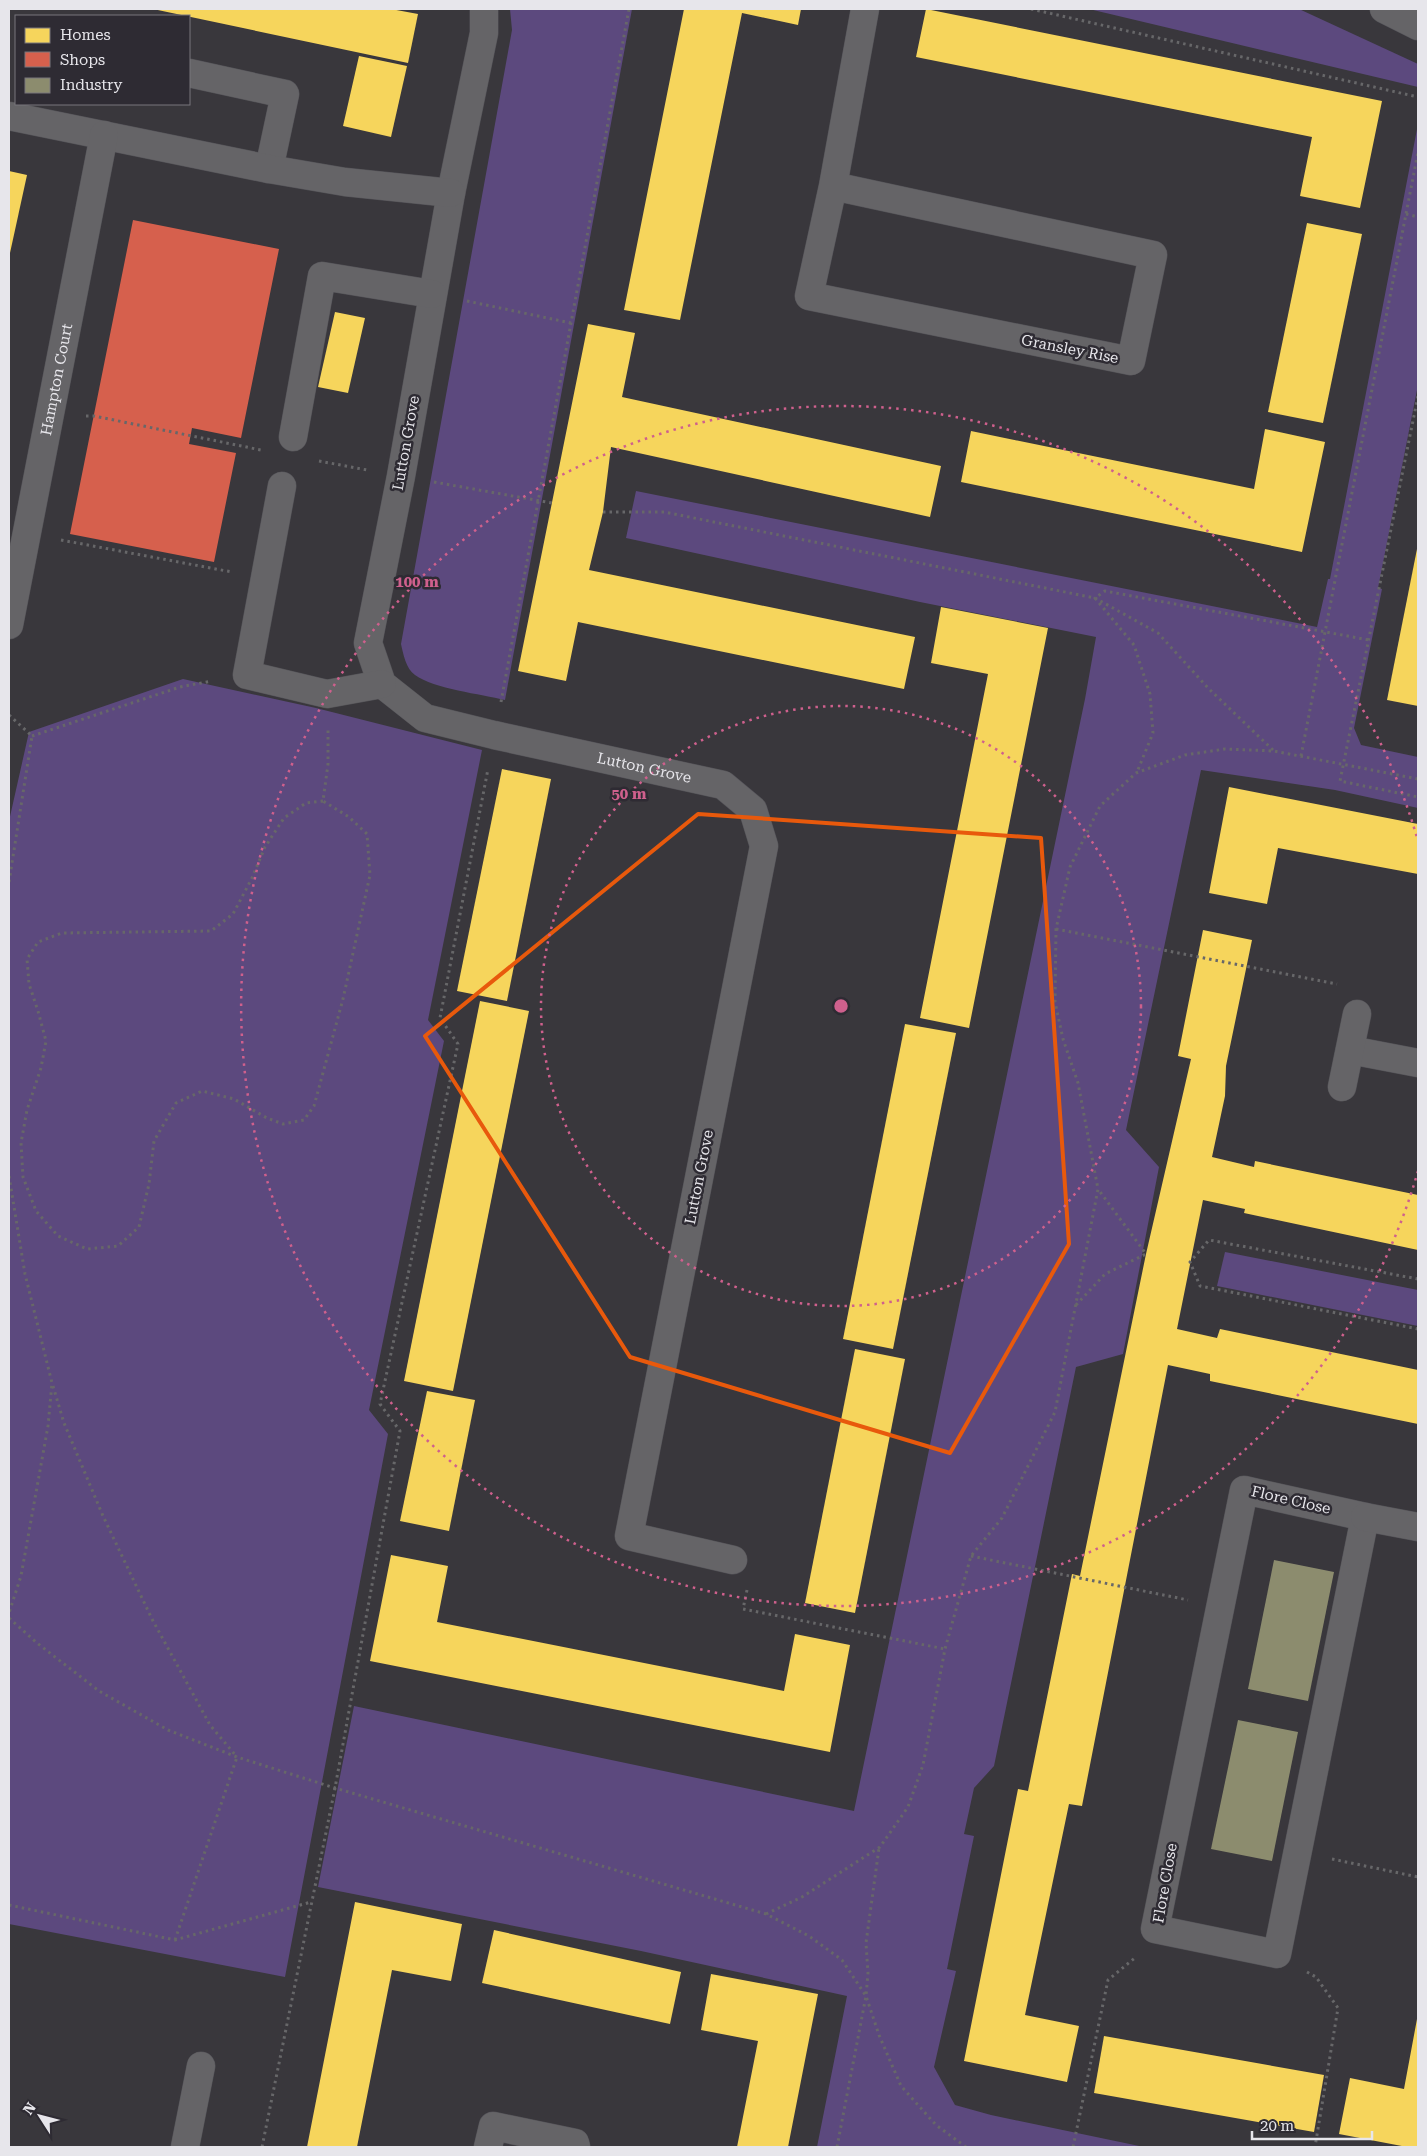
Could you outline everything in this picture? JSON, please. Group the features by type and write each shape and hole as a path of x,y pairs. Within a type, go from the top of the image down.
{"street":[{"name":"Lutton Grove","path":"484,9 484,33 451,193 401,476 368,643 382,684 425,718 723,785 753,810 764,846 629,1536 732,1560"},
{"name":"Gransley Rise","path":"832,186 1153,256 1131,361 809,296 832,186 864,9"},
{"path":"1384,9 1418,26"},
{"path":"190,73 285,94 269,169"},
{"path":"9,116 269,169 345,182 451,193"},
{"name":"Hampton Court","path":"9,625 104,135"},
{"path":"292,437 322,276 432,294"},
{"path":"282,486 247,675 327,694 382,684"},
{"path":"1342,1087 1357,1014"},
{"path":"1350,1050 1418,1063"},
{"name":"Flore Close","path":"1277,1954 1154,1928 1244,1490 1418,1527"},
{"path":"1277,1954 1366,1517"},
{"path":"185,2147 201,2066"},
{"path":"488,2147 493,2126 575,2144 576,2147"}],"path":[{"path":"262,2147 335,1788 400,1432 380,1404 458,1044 440,1018 629,9"},
{"path":"1031,9 1418,97"},
{"path":"1301,756 1418,152"},
{"path":"1406,214 1418,217"},
{"path":"432,294 571,323"},
{"path":"1418,396 1340,781 1418,797"},
{"path":"94,416 191,436"},
{"path":"401,476 552,503"},
{"path":"603,512 664,512 1095,598 1158,633 1209,689 1274,751"},
{"path":"26,533 264,578"},
{"path":"1095,598 1105,591 1325,630 1369,640"},
{"path":"1095,598 1134,645 1150,694 1153,733 1136,773"},
{"path":"32,736 180,687 247,675"},
{"path":"323,801 328,764 327,694"},
{"path":"9,716 32,736"},
{"path":"9,882 32,736"},
{"path":"766,1914 802,1897 880,1847 908,1807 923,1765 945,1649 971,1556 1002,1518 1056,1412 1098,1189 1078,1083 1063,1039 1055,1002 1056,929 1070,867 1100,806 1136,773 1186,756 1225,749 1274,751 1418,778"},
{"path":"323,801 349,817 368,834 370,875 343,999 314,1106 304,1120 283,1124 267,1118 234,1099 202,1091 176,1103 154,1141 149,1184 139,1227 118,1246 87,1249 58,1236 36,1211 23,1177 21,1143 27,1110 41,1068 46,1041 29,984 27,959 38,942 62,933 211,931 233,914 265,848 284,818 306,803 323,801"},
{"path":"1056,929 1346,986 1357,1014"},
{"path":"9,1176 24,1274 64,1422 103,1516 152,1619 210,1726 237,1757"},
{"path":"1076,1306 1105,1274 1146,1254 1098,1189"},
{"path":"1418,1279 1209,1240 1190,1262 1200,1286 1418,1329"},
{"path":"9,1613 22,1576 48,1426 52,1383"},
{"path":"971,1556 1220,1607"},
{"path":"732,1560 750,1576 743,1608 945,1649"},
{"path":"9,1618 36,1643 99,1691 168,1730 237,1757 335,1788 766,1914 809,1936 842,1960 866,1996 879,2035 901,2086 936,2126 966,2147"},
{"path":"175,1940 237,1757"},
{"path":"837,2147 866,1996 868,1973 866,1943 880,1847"},
{"path":"1297,1851 1418,1877"},
{"path":"9,1905 175,1940 311,1902"},
{"path":"1073,2147 1108,1980 1169,1932"},
{"path":"1277,1954 1316,1977 1338,2008 1315,2147"}],"highlighted area":[{"path":"698,814 1041,838 1069,1244 950,1453 630,1357 425,1036"}],"shaded area":[{"path":"510,9 632,9 505,700 445,687 423,680 409,669 401,644 512,30"},
{"path":"1089,9 1299,9 1418,64 1418,87"},
{"path":"1418,124 1418,385 1378,588 1382,589 1354,728 1361,745 1418,757 1418,808 1335,790 1201,770 1126,1130 1159,1167 1123,1354 1076,1367 994,1766 974,1788 964,1834 974,1836 947,1969 956,1971 934,2067 955,2105 991,2115 1144,2147 817,2147 847,1996 641,1951 318,1887 354,1706 854,1811 1085,699 1096,637 920,602 626,538 636,491 1317,627 1328,579 1330,579"},
{"path":"183,679 316,708 482,750 428,1020 444,1041 369,1410 388,1434 285,1977 9,1924 9,821 29,732"},
{"path":"1225,1252 1418,1290 1418,1326 1217,1286"}],"building: Homes":[{"path":"153,9 391,9 418,14 408,63 190,17 190,15"},
{"path":"684,9 801,9 798,25 742,13 680,320 624,310"},
{"path":"926,9 1382,101 1360,208 1300,196 1312,137 916,57"},
{"path":"359,56 407,66 391,137 343,126"},
{"path":"9,171 27,175 10,253 9,253"},
{"path":"1307,223 1362,234 1323,423 1268,412"},
{"path":"335,312 365,318 348,393 318,387"},
{"path":"588,324 635,333 622,397 941,466 930,517 611,447 603,512 589,570 915,637 904,689 578,622 566,681 518,671"},
{"path":"1265,429 1325,442 1302,552 961,482 971,431 1254,489"},
{"path":"1418,549 1418,706 1387,700"},
{"path":"941,607 1048,628 969,1028 920,1018 988,674 931,663"},
{"path":"502,769 551,779 507,1001 457,991"},
{"path":"1229,787 1418,824 1418,874 1278,848 1267,904 1209,893"},
{"path":"1203,930 1252,940 1226,1066 1225,1096 1212,1157 1254,1167 1255,1161 1418,1195 1418,1250 1244,1213 1245,1209 1203,1200 1177,1329 1217,1338 1220,1329 1418,1370 1418,1424 1210,1381 1210,1374 1168,1365 1082,1806 1069,1804 1025,2015 1079,2026 1067,2082 964,2061 1018,1789 1028,1791 1072,1574 1080,1576 1146,1254 1191,1059 1178,1056"},
{"path":"480,1001 529,1011 453,1391 404,1381"},
{"path":"905,1024 956,1033 893,1349 843,1339"},
{"path":"855,1349 905,1359 855,1613 805,1603"},
{"path":"427,1391 475,1400 449,1531 400,1521"},
{"path":"391,1555 448,1566 437,1622 784,1691 795,1634 850,1645 830,1752 370,1661"},
{"path":"355,1902 462,1924 451,1981 392,1970 357,2147 307,2147"},
{"path":"494,1930 681,1972 670,2024 482,1983"},
{"path":"711,1974 818,1994 788,2147 737,2147 758,2041 701,2030"},
{"path":"1417,2019 1418,2147 1407,2147 1339,2134 1350,2078 1404,2089"},
{"path":"1104,2036 1324,2075 1314,2132 1094,2093"}],"building: Shops":[{"path":"133,220 279,249 241,438 192,428 189,444 236,453 214,562 70,534"}],"building: Industry":[{"path":"1274,1560 1334,1572 1308,1701 1248,1689"},
{"path":"1238,1720 1298,1732 1272,1861 1211,1849"}]}
